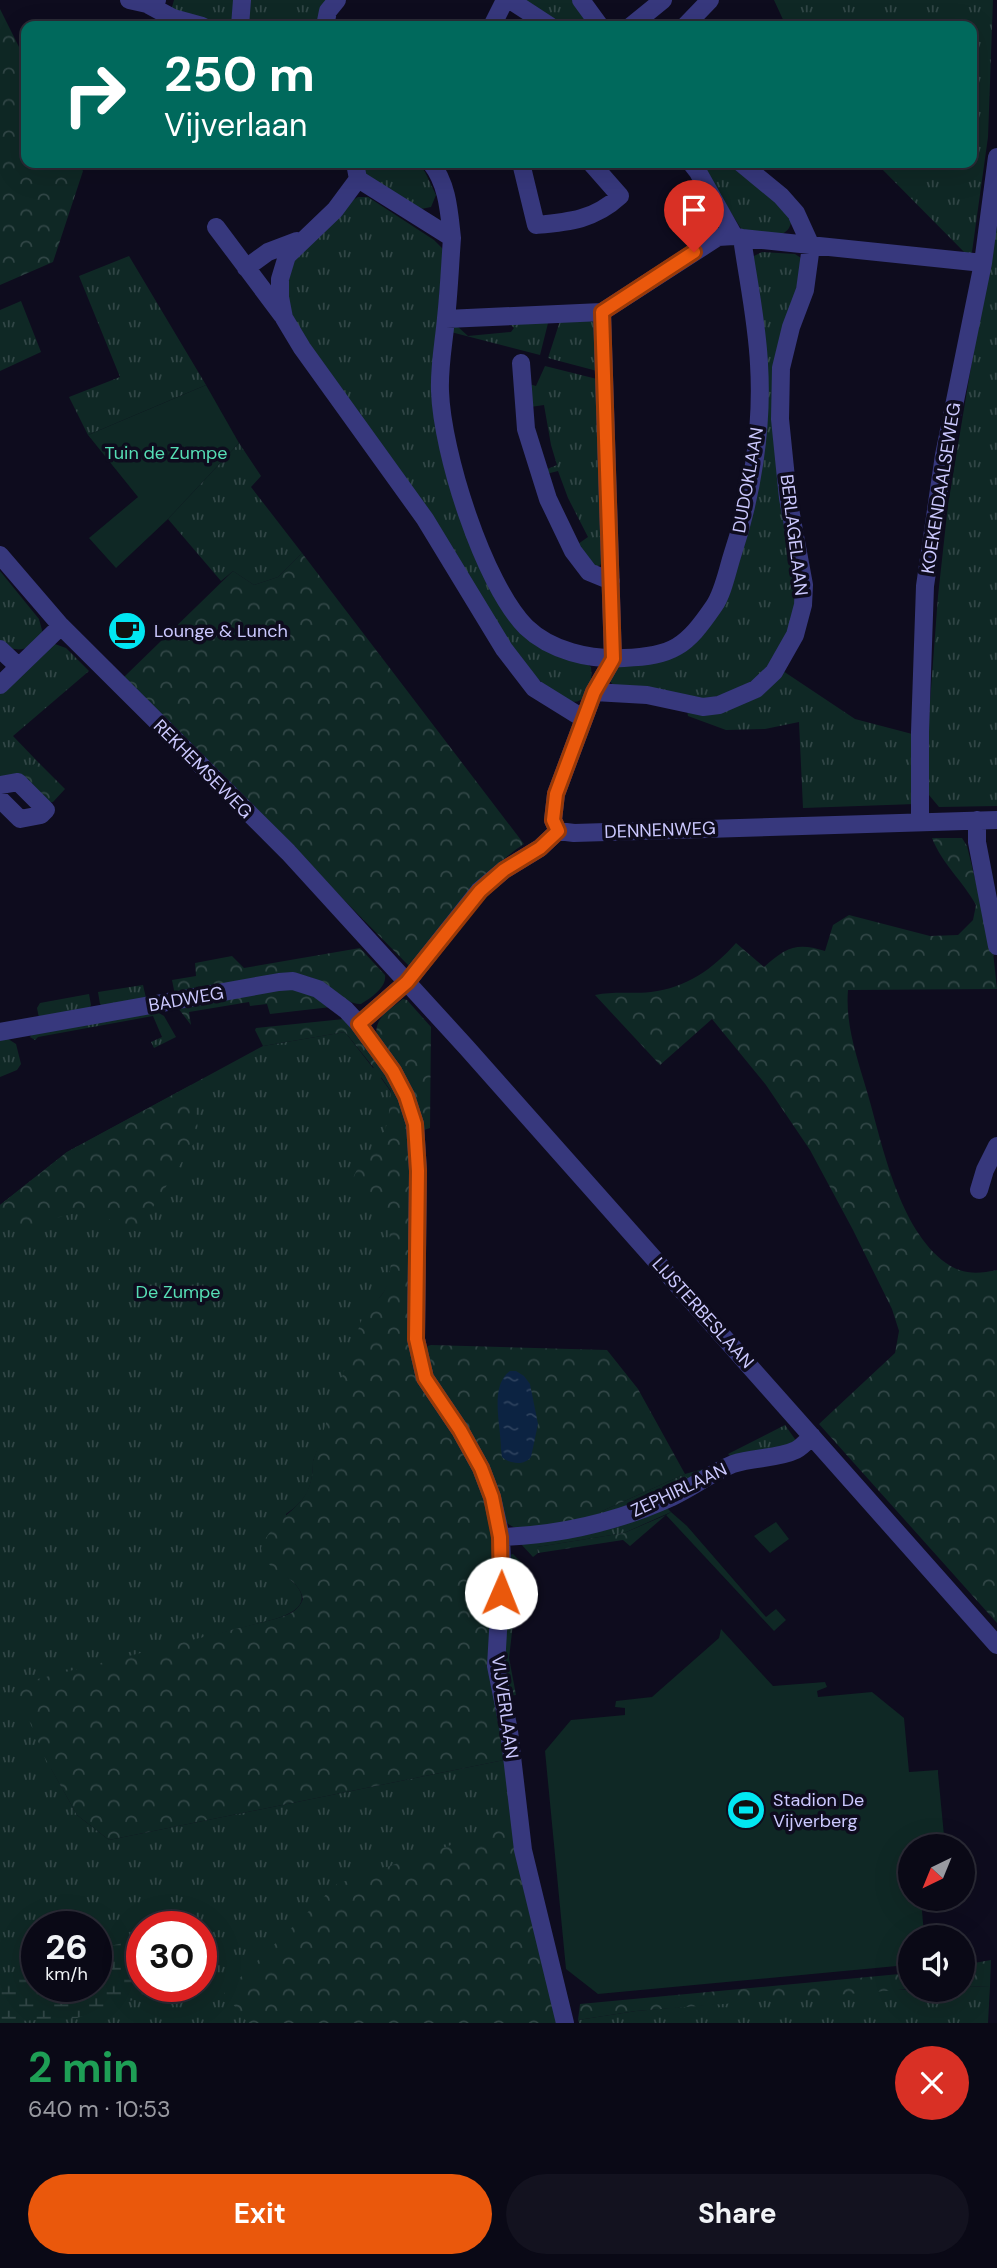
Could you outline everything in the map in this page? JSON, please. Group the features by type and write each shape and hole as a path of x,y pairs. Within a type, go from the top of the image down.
{"street":[{"path":"129,0 152,2 173,18 184,21"},
{"path":"240,21 242,0"},
{"path":"326,21 328,12 337,0"},
{"path":"495,21 508,0 542,21"},
{"path":"581,0 596,21"},
{"path":"637,21 663,0"},
{"path":"690,21 710,0"},
{"name":"KOEKENDAALSEWEG","path":"920,822 925,586 944,455 983,263 997,158"},
{"path":"435,168 448,201 452,239"},
{"path":"522,168 536,225 578,221 610,205 620,196 595,168"},
{"name":"DUDOKLAAN","path":"452,239 440,392 447,443 463,502 491,572 525,626 540,638 565,650 597,659 662,655 679,647 694,633 716,603 742,526 757,442 760,365 738,237 695,168"},
{"path":"747,168 781,196 796,213 811,246"},
{"path":"284,318 281,279 287,256 335,211 357,171 452,239"},
{"path":"216,227 284,318 302,348 425,519 504,649 534,688 584,719"},
{"path":"446,319 602,312 718,237 983,263"},
{"path":"246,268 268,252 304,239"},
{"name":"BERLAGELAAN","path":"594,692 647,695 703,706 719,705 756,689 774,672 795,635 803,605 804,585 786,485 780,419 781,368 805,290 811,246"},
{"path":"359,1024 407,982 480,891 504,870 540,848 558,831 553,820 556,794 594,692 613,659 602,312"},
{"path":"520,363 526,429 548,499 573,551 589,572 611,581"},
{"name":"REKHEMSEWEG","path":"0,555 61,626 288,852 407,982"},
{"path":"0,685 61,626"},
{"path":"0,649 18,666"},
{"path":"0,785 18,782 46,810 41,815 20,819 0,799"},
{"path":"977,820 977,842 997,946"},
{"name":"DENNENWEG","path":"558,831 574,833 997,820"},
{"name":"BADWEG","path":"0,1032 293,981 318,989 332,998 359,1024"},
{"name":"LIJSTERBESLAAN","path":"407,982 997,1645"},
{"name":"VIJVERLAAN","path":"359,1024 393,1071 406,1096 415,1124 418,1171 416,1339 425,1378 460,1430 481,1468 492,1497 500,1537 501,1593 496,1666 509,1731 523,1850 565,2023"},
{"path":"979,1190 997,1146"},
{"name":"ZEPHIRLAAN","path":"500,1537 534,1536 602,1523 653,1506 729,1466 792,1452 812,1436"}],"green space":[{"path":"174,0 237,0 234,21 198,21 172,7"},
{"path":"248,0 330,0 320,21 248,21"},
{"path":"518,0 573,0 589,21 553,21"},
{"path":"774,0 993,0 988,137 971,259 881,168 977,168 977,21 784,21"},
{"path":"0,9 21,51 21,168 81,168 83,171 53,262 0,285"},
{"path":"362,168 422,168 436,195 431,207 421,209 366,176"},
{"path":"703,168 733,168 780,203 792,217 790,226 780,235 742,230"},
{"path":"358,197 368,197 434,240 443,249 432,389 500,598 591,667 589,688 579,701 560,697 549,689 517,654 291,321 285,280 294,257 348,203"},
{"path":"997,211 997,806 939,807 929,795 926,755 938,596 948,505"},
{"path":"762,252 795,254 801,258 775,440 778,485 796,601 790,625 779,652 757,679 732,693 704,699 615,687 609,680 616,667 703,632 753,501 751,263 754,256"},
{"path":"129,256 206,385 88,435 69,397 120,377 79,276"},
{"path":"21,301 41,352 0,371 0,310"},
{"path":"593,315 597,371 548,358 561,318"},
{"path":"549,319 540,355 447,331 457,326 468,336 511,332 514,328 510,324"},
{"path":"545,366 597,379 604,561 599,566 592,565 578,544 588,537 558,471 546,474 545,470 557,465 544,405 530,407 529,384 536,386"},
{"name":"Tuin de Zumpe","path":"206,385 239,443 168,519 116,568 89,538 138,497 88,435"},
{"path":"239,443 261,476 251,487 302,553 278,577 254,585 233,571 221,581 168,519"},
{"path":"302,553 524,844 507,856 477,885 410,967 124,677 233,571 254,585 278,577"},
{"path":"0,571 39,619 43,634 24,649 0,644"},
{"path":"52,643 66,648 89,671 13,736 38,762 18,775 0,778 0,694"},
{"path":"780,669 855,719 916,735 915,804 803,808 799,722 765,729 726,730 688,716 687,710"},
{"path":"38,762 65,789 53,802 45,803 18,775 18,768 28,768"},
{"path":"932,838 962,838 967,846 993,952 997,989 848,990 848,1017 856,1056 887,1162 916,1230 930,1248 958,1270 997,1270 997,1623 819,1424 895,1353 899,1331 892,1309 810,1150 766,1085 712,1019 660,1065 595,995 651,992 687,982 708,969 736,943 764,967 792,948 807,947 825,951 833,925 849,915 930,936 958,935 973,920 976,905 941,856"},
{"path":"360,948 385,975 381,988 361,1004 349,1001 316,980 298,976 264,978 175,995 172,980 196,976 195,963 232,956 244,968"},
{"path":"143,985 146,998 105,1008 100,1004 98,992"},
{"path":"297,987 331,1007 270,1014 267,1004 250,1006 249,1002 189,1012 191,1025 178,1008"},
{"path":"89,994 91,1005 88,1011 39,1018 37,1008 40,1003"},
{"path":"403,999 407,1000 431,1027 430,1128 424,1130 377,1038 377,1025 380,1020"},
{"path":"157,1012 164,1016 176,1037 154,1048 151,1042 162,1037 153,1016 38,1037 35,1040 30,1037 32,1034"},
{"path":"344,1019 379,1064 374,1068 345,1032 263,1046 255,1030 256,1028"},
{"name":"De Zumpe","path":"345,1032 373,1068 379,1064 385,1073 381,1078 394,1096 405,1252 376,1302 313,1461 312,1478 307,1492 286,1514 286,1576 300,1590 302,1596 298,1607 275,1619 18,1686 52,1770 77,1815 109,1840 509,1759 563,2023 0,2023 0,1205 67,1152 263,1046"},
{"path":"0,1037 16,1044 21,1064 17,1070 0,1077"},
{"path":"385,1073 410,1130 411,1334 461,1439 489,1510 509,1759 109,1840 77,1815 45,1758 14,1685 275,1619 292,1612 301,1603 303,1599 300,1590 269,1564 261,1548 276,1525 301,1501 307,1491 313,1461 366,1307 383,1293 387,1286 391,1253 386,1221 378,1210 358,1196 351,1185 357,1170 379,1141 387,1124 391,1091 381,1077"},
{"path":"191,1085 199,1135 137,1232 88,1210 0,1232 0,1205 67,1152"},
{"path":"431,1345 607,1350 638,1389 685,1474 602,1511 595,1521 550,1531 516,1528 507,1523 436,1386 424,1347"},
{"path":"785,1425 797,1442 595,1521 602,1511 685,1474 707,1468 730,1456 728,1454"},
{"path":"666,1507 671,1512 624,1533 537,1547 538,1553 533,1557 521,1544"},
{"path":"671,1512 687,1526 766,1617 776,1609 786,1620 774,1631 666,1515"},
{"path":"666,1515 630,1546 623,1540 538,1553 537,1547 624,1533"},
{"path":"776,1522 789,1539 770,1553 754,1536"},
{"path":"513,1554 525,1566 519,1572 509,1658 516,1695 509,1696 502,1668 510,1555"},
{"name":"Stadion De Vijverberg","path":"721,1629 773,1686 825,1682 827,1687 817,1691 818,1697 872,1692 904,1718 909,1772 938,1770 944,1834 898,1834 898,1911 922,1911 923,1925 898,1925 897,1966 598,1994 566,1969 545,1751 571,1720 625,1715 625,1708 615,1707 616,1701 652,1697 719,1638"},
{"path":"518,1822 563,2023 248,2023 224,1993 337,1884"},
{"path":"126,1942 127,2002 77,2018 0,2022 0,1977 21,1969 21,2002 112,2002 112,1946"},
{"path":"991,1960 990,1986 975,1987 975,1963"},
{"path":"898,1974 898,1990 636,2011 578,2020 580,2004"},
{"path":"990,1986 988,2023 579,2023 578,2020 636,2011 877,1990 898,1990 898,2002 975,2002 975,1987"}],"water":[{"path":"510,1371 524,1376 530,1384 538,1424 531,1457 521,1463 502,1457 501,1449 498,1396 500,1386"}],"place":[{"name":"Lounge & Lunch","path":"127,631"},
{"name":"Stadion De Vijverberg","path":"746,1810"}],"route":[{"path":"501,1593 500,1537 492,1497 481,1468 460,1430 425,1378 416,1339 418,1171 415,1124 406,1096 393,1071 359,1024 407,982 480,891 504,870 540,848 558,831 553,820 556,794 594,692 613,659 602,312 694,252"}]}
